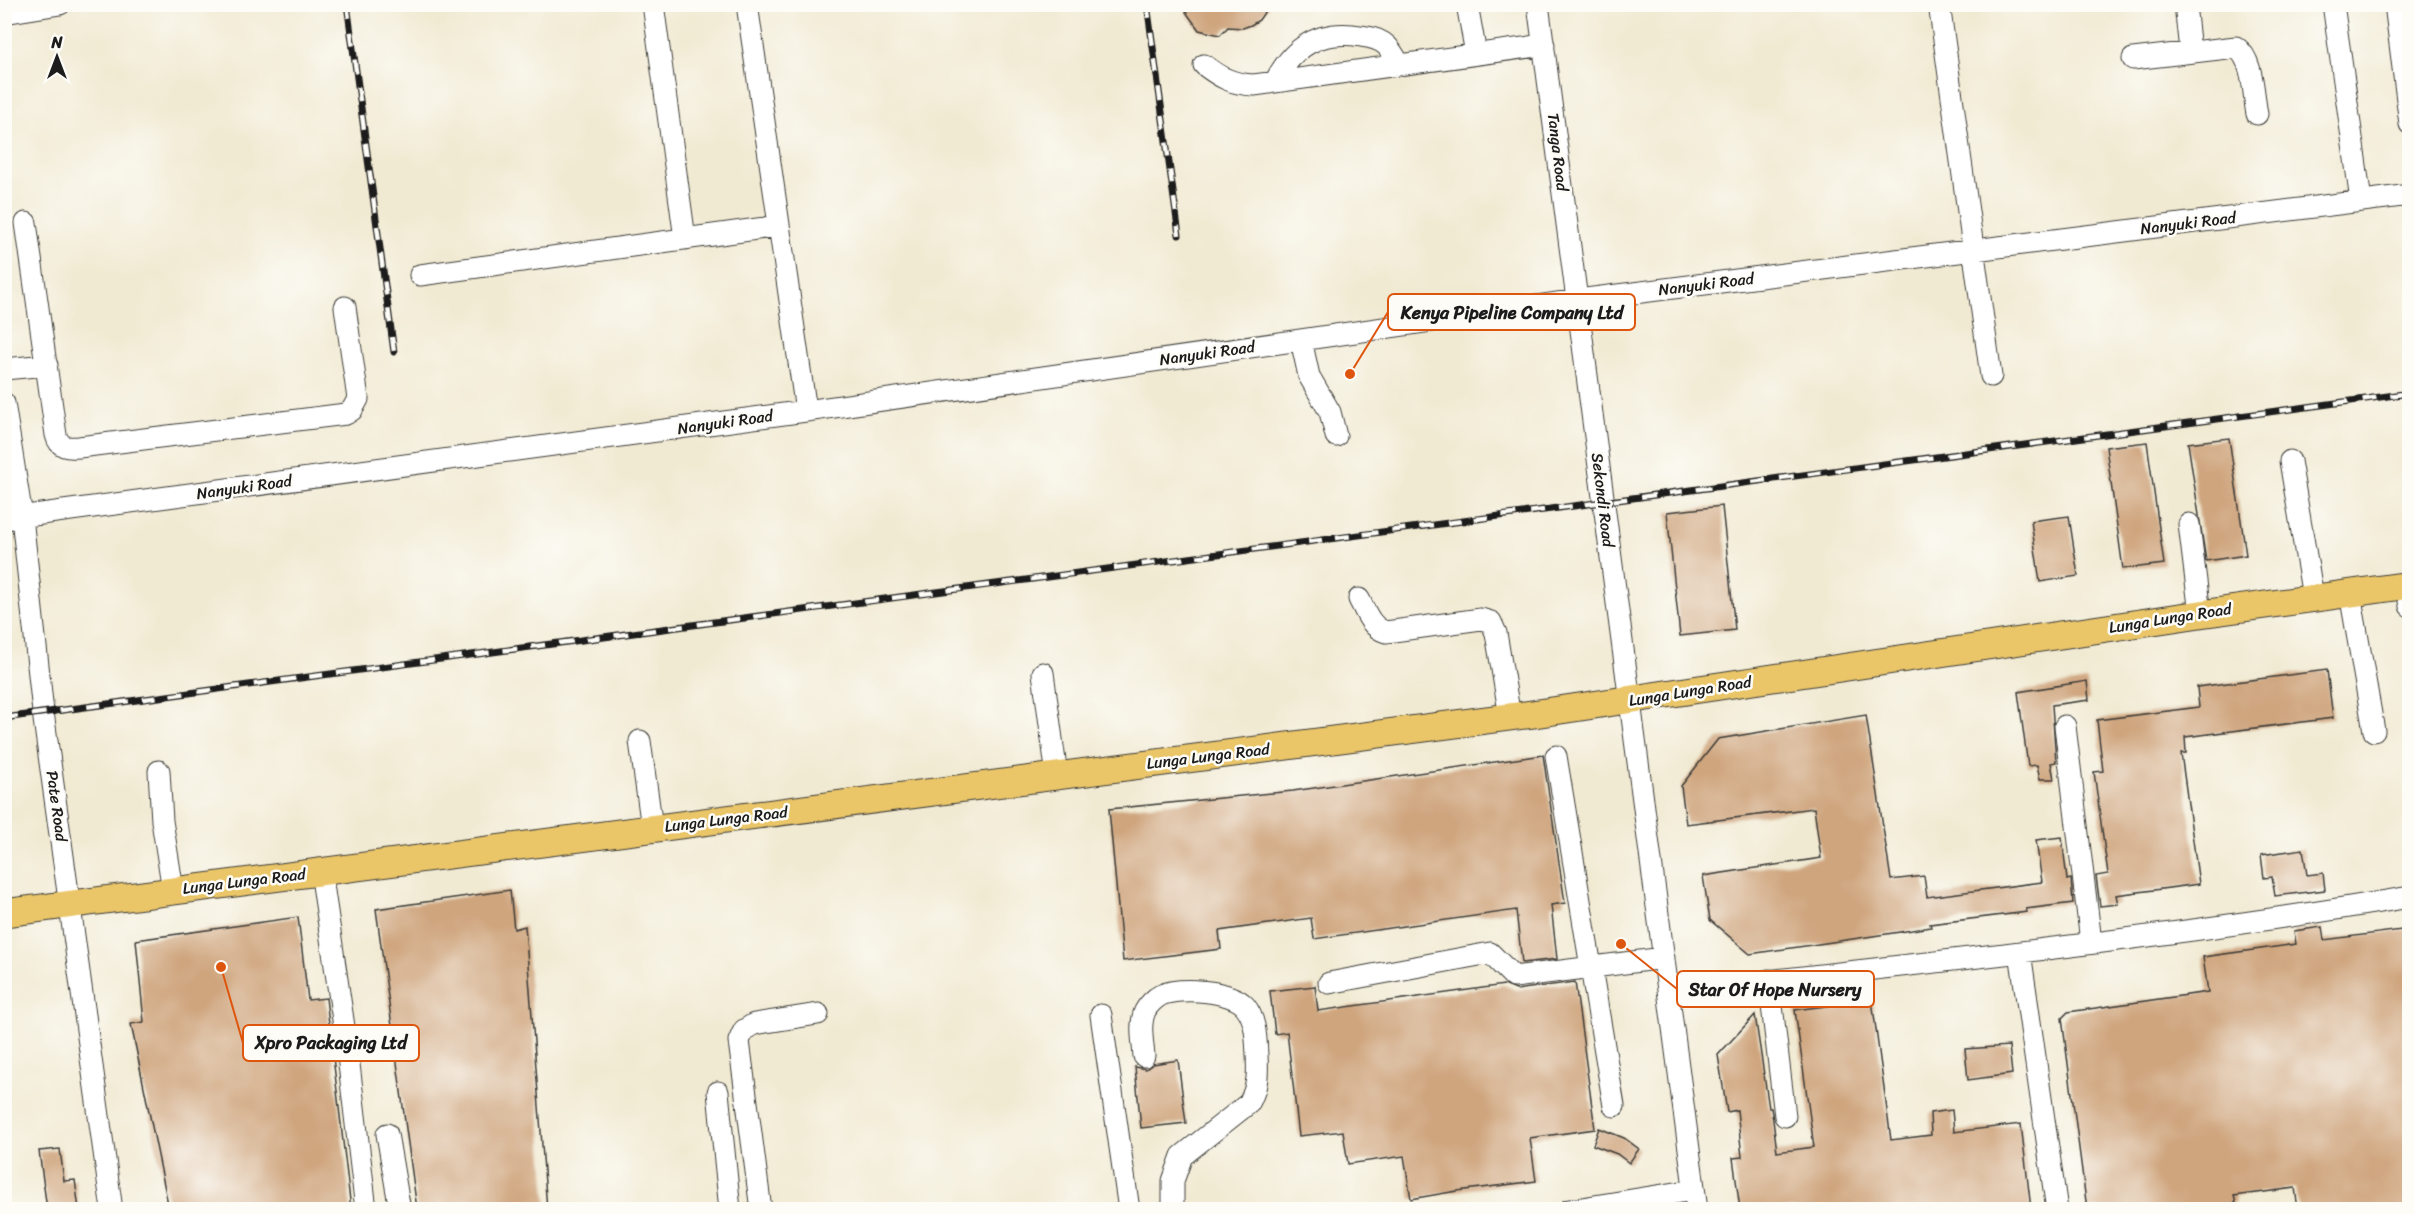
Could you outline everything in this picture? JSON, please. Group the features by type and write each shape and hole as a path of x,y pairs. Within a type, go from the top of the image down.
{"main road":[{"name":"Lunga Lunga Road","path":"4,913 1510,717 2313,597 2350,593 2408,592"}],"street":[{"path":"4,13 60,4"},
{"path":"653,4 685,239"},
{"path":"747,4 806,411"},
{"path":"1467,4 1476,54"},
{"name":"Tanga Road","path":"1538,4 1578,300"},
{"path":"1939,4 1991,376"},
{"path":"2185,4 2190,51"},
{"path":"2333,4 2361,201"},
{"path":"2395,4 2409,124"},
{"path":"1275,82 1291,56 1319,38 1333,35 1354,34 1376,39 1387,46 1400,65"},
{"path":"1204,65 1221,79 1234,84 1254,86 1544,45"},
{"path":"2133,59 2236,47 2244,52 2247,61 2257,114"},
{"name":"Nanyuki Road","path":"13,518 806,411 1578,300 2409,195"},
{"path":"26,223 56,435 60,445 65,447 91,446 346,414 352,410 358,399 345,307"},
{"path":"420,275 779,226"},
{"name":"Sekondi Road","path":"1578,300 1695,1200"},
{"path":"1301,340 1309,376 1330,412 1336,436"},
{"path":"4,369 47,365"},
{"name":"Pate Road","path":"4,403 13,518 71,904 112,1209"},
{"path":"2290,461 2313,597"},
{"path":"2189,524 2200,614"},
{"path":"2350,593 2374,731"},
{"path":"1359,599 1373,624 1378,630 1386,632 1481,619 1491,622 1496,633 1510,717"},
{"path":"1043,673 1058,776"},
{"path":"2065,726 2091,942"},
{"path":"640,741 652,828"},
{"path":"1556,756 1614,1106"},
{"path":"159,771 162,821 173,890"},
{"path":"321,871 347,1047 366,1209"},
{"path":"1669,992 2020,952 2289,917 2409,897"},
{"path":"2020,952 2057,1209"},
{"path":"1329,983 1490,953 1514,977 1664,958"},
{"path":"1769,980 1785,1116"},
{"path":"1144,1056 1143,1017 1150,1004 1161,995 1192,992 1218,993 1239,1002 1251,1017 1255,1033 1258,1076 1255,1092 1249,1103 1182,1156 1173,1181 1173,1209"},
{"path":"761,1209 739,1041 744,1030 754,1024 818,1014"},
{"path":"1101,1015 1129,1209"},
{"path":"718,1092 730,1209"},
{"path":"387,1134 400,1209"},
{"path":"1569,1209 1695,1200"}],"building":[{"path":"1191,4 1270,4 1259,20 1251,25 1243,28 1228,27 1220,35 1199,30 1186,12"},
{"path":"2229,438 2246,555 2206,561 2188,443"},
{"path":"2147,442 2164,564 2123,569 2106,447"},
{"path":"1722,506 1735,630 1680,636 1667,512"},
{"path":"2069,516 2078,576 2040,582 2031,521"},
{"path":"2327,670 2333,718 2185,737 2186,753 2181,753 2199,884 2116,895 2118,904 2100,906 2096,876 2108,874 2094,772 2103,771 2097,720 2199,707 2197,687"},
{"path":"2087,681 2089,700 2052,705 2056,762 2051,763 2054,779 2040,779 2037,765 2028,766 2018,692"},
{"path":"1866,715 1891,880 1924,876 1927,897 2042,882 2036,840 2062,837 2067,880 2071,879 2073,903 1750,954 1710,920 1703,876 1821,858 1814,808 1686,824 1681,786 1718,739"},
{"path":"1543,755 1565,903 1551,905 1557,959 1522,963 1516,910 1314,939 1311,918 1219,931 1221,949 1123,961 1109,809 1293,791"},
{"path":"2303,849 2307,875 2323,873 2325,890 2275,896 2272,877 2264,878 2261,855"},
{"path":"510,890 514,929 525,926 547,1209 417,1209 376,909"},
{"path":"298,917 308,1000 326,998 351,1209 169,1209 131,1024 144,1022 136,940"},
{"path":"2322,927 2324,940 2409,929 2409,1209 2298,1209 2295,1188 2234,1196 2236,1203 2196,1209 2087,1209 2062,1018 2068,1012 2208,992 2203,957 2296,944 2294,931"},
{"path":"1575,982 1595,1129 1530,1138 1536,1181 1411,1199 1404,1156 1348,1164 1343,1131 1299,1136 1287,1032 1275,1034 1270,991 1315,986 1318,1011 1504,985 1516,990"},
{"path":"1872,1000 1891,1140 1931,1135 1930,1113 1952,1110 1954,1132 2021,1124 2031,1209 1740,1209 1733,1158 1742,1157 1737,1110 1727,1112 1718,1055 1755,1015 1777,1152 1814,1147 1795,1010"},
{"path":"2009,1046 2012,1074 1968,1080 1965,1049"},
{"path":"1178,1060 1186,1123 1141,1128 1135,1067 1146,1069 1153,1064"},
{"path":"1599,1128 1624,1138 1639,1149 1629,1163 1617,1154 1593,1145"},
{"path":"60,1149 64,1181 75,1180 79,1209 47,1209 39,1151"}],"railway":[{"path":"347,4 394,352"},
{"path":"1147,4 1179,235"},
{"path":"4,718 2410,393"}],"place":[{"name":"Kenya Pipeline Company Ltd","path":"1350,374"},
{"name":"Star Of Hope Nursery","path":"1621,944"},
{"name":"Xpro Packaging Ltd","path":"221,967"}]}
